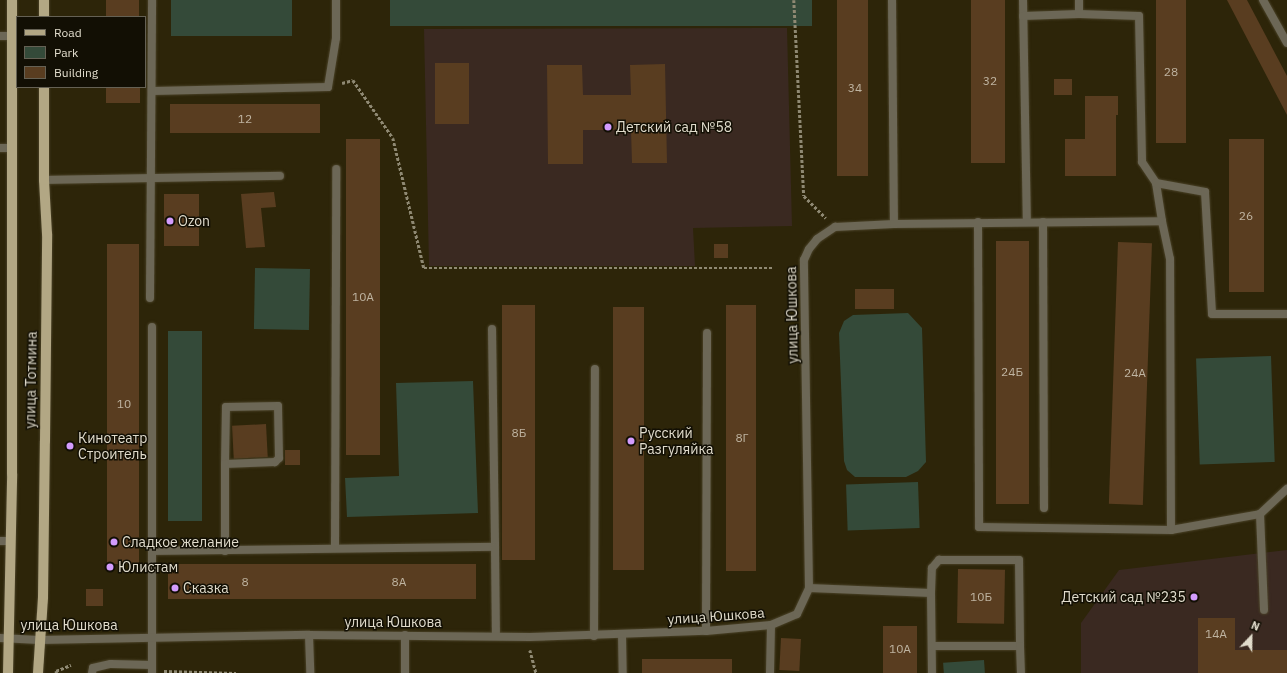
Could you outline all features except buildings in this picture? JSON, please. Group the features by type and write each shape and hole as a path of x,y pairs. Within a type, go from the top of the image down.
{"main road":[{"name":"улица Тотмина","path":"8,673 4,638 12,0"},
{"path":"44,0 44,16"},
{"name":"улица Тотмина","path":"38,673 43,573 47,234 44,180 44,88"}],"street":[{"path":"150,298 150,179 153,91 152,0"},
{"path":"153,91 328,87 336,38 336,0"},
{"path":"892,0 894,224"},
{"path":"1023,0 1027,222"},
{"path":"1079,0 1079,14"},
{"path":"1263,0 1287,43"},
{"path":"1023,16 1079,14 1139,16 1142,162 1156,182 1170,259 1171,530"},
{"path":"0,36 12,36"},
{"path":"0,148 11,148"},
{"path":"335,548 336,169"},
{"path":"44,180 280,176"},
{"path":"1156,182 1205,192 1212,314 1287,314"},
{"path":"835,227 978,222 1162,221"},
{"path":"978,222 979,527 1171,530 1260,514 1287,489"},
{"path":"1043,222 1044,508"},
{"name":"улица Юшкова","path":"4,638 39,640 309,635 594,636 706,631 771,625 796,614 809,588 804,260 809,249 817,239 835,227"},
{"path":"92,673 93,668 111,664 152,670 152,327"},
{"path":"492,329 496,636"},
{"path":"706,631 707,333"},
{"path":"594,636 595,369"},
{"path":"225,464 275,462 279,458 278,406 226,407 225,464 225,551"},
{"path":"1260,514 1264,610"},
{"path":"152,551 495,546"},
{"path":"932,673 932,568 939,560 1020,560 1021,673"},
{"path":"809,588 931,593"},
{"path":"770,673 771,625"},
{"path":"622,634 623,673"},
{"path":"309,635 310,673"},
{"path":"405,635 405,673"},
{"path":"932,646 1020,646"}],"path":[{"path":"794,0 804,196 835,227"},
{"path":"328,87 354,80 393,138 424,268 773,268"},
{"path":"56,673 72,665"},
{"path":"152,670 236,673"}],"shaded area":[{"name":"Детский сад №58","path":"787,28 792,226 693,228 695,266 429,266 424,29"},
{"name":"Детский сад №235","path":"1287,550 1287,673 1081,673 1081,623 1119,570"}],"green space":[{"path":"171,0 292,0 292,36 171,36"},
{"path":"390,0 812,0 812,26 390,26"},
{"path":"255,268 310,269 309,330 254,329"},
{"path":"908,313 922,328 926,462 918,471 906,477 855,477 847,470 844,461 839,333 844,321 853,315"},
{"path":"168,331 202,331 202,521 168,521"},
{"path":"1271,356 1275,462 1200,465 1196,359"},
{"path":"473,381 478,513 347,517 345,478 399,476 396,383"},
{"path":"918,482 920,528 848,530 846,485"},
{"path":"984,660 985,673 944,673 943,663"}],"place":[{"name":"Детский сад №58","path":"608,127"},
{"name":"Ozon","path":"170,221"},
{"name":"Русский Разгуляйка","path":"631,441"},
{"name":"Кинотеатр Строитель","path":"70,446"},
{"name":"Сладкое желание","path":"114,542"},
{"name":"Юлистам","path":"110,567"},
{"name":"Сказка","path":"175,588"},
{"name":"Детский сад №235","path":"1194,597"}]}
